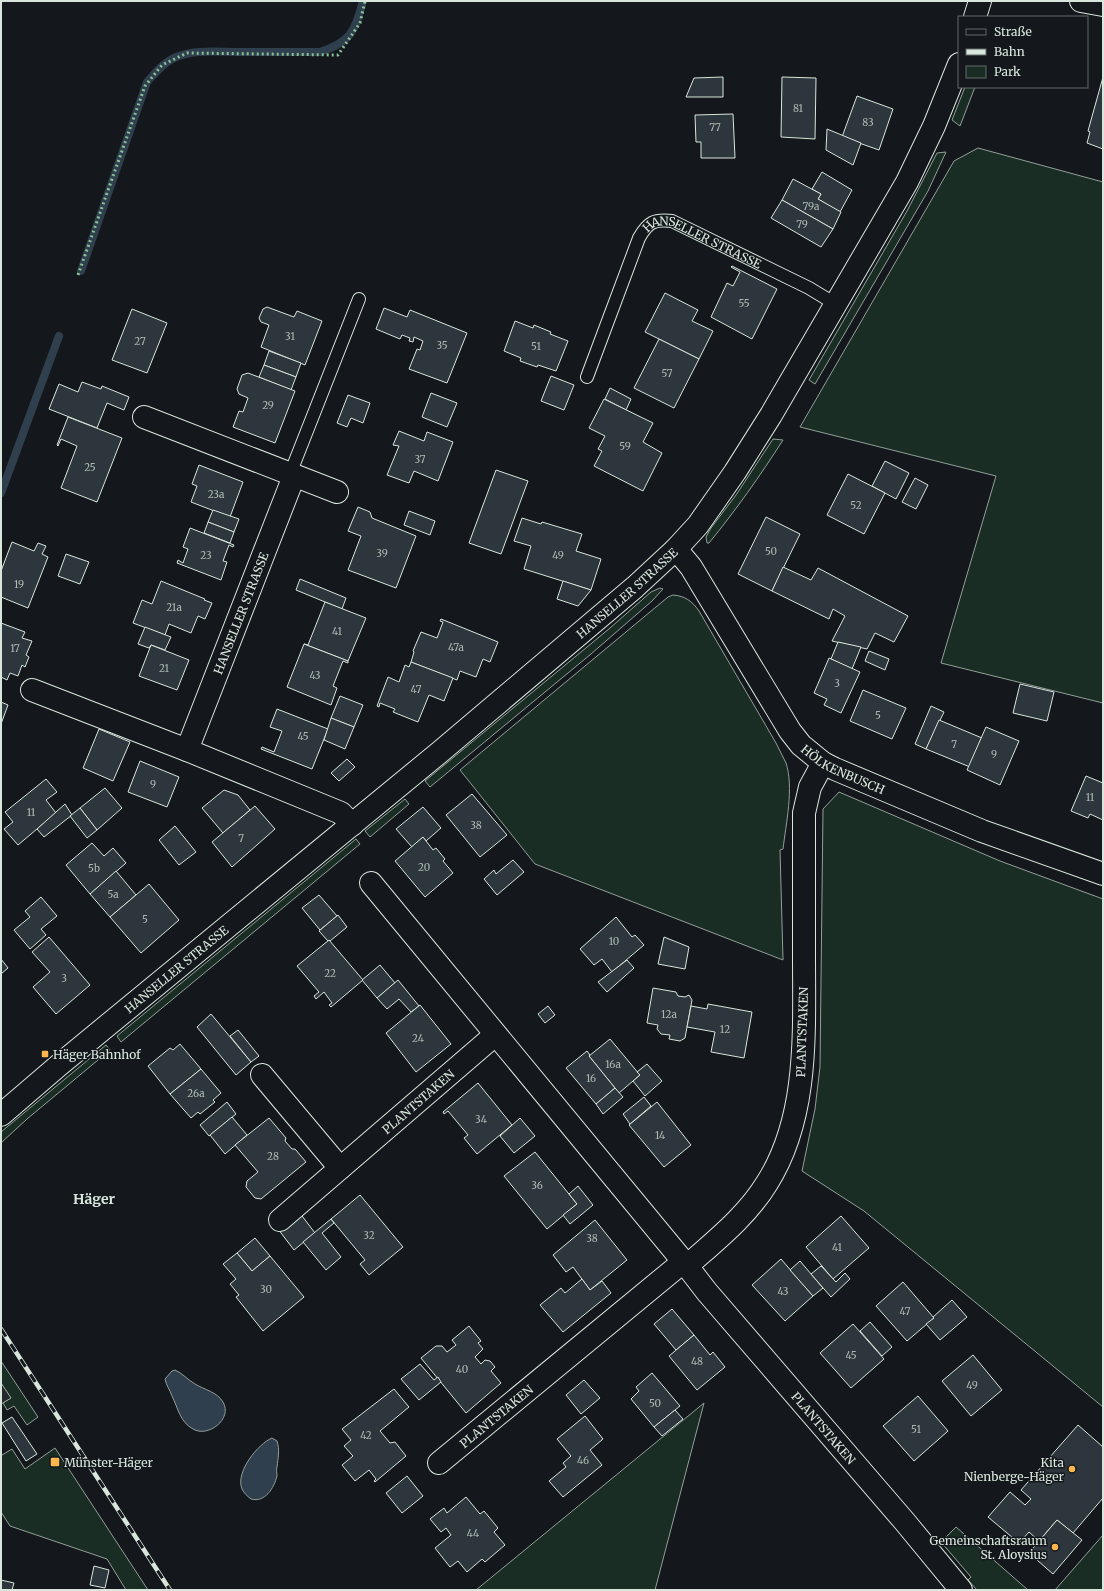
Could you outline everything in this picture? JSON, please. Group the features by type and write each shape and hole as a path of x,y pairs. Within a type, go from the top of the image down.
{"street":[{"path":"975,16 980,1"},
{"path":"1081,1 1103,5"},
{"name":"HANSELLER STRASSE","path":"1,1115 58,1066 352,825 635,587 676,549 698,525 735,472 837,305 919,161 958,66"},
{"path":"144,417 337,492"},
{"name":"HANSELLER STRASSE","path":"187,750 292,475"},
{"name":"HÖLKENBUSCH","path":"676,549 691,568 790,731 801,745 823,763 904,799 982,831 1103,874"},
{"path":"32,690 187,750 341,813 352,825"},
{"name":"PLANTSTAKEN","path":"439,1463 736,1221 755,1201 767,1184 779,1161 795,1116 799,1088 804,1027 804,813 810,787 823,763"},
{"name":"PLANTSTAKEN","path":"371,883 707,1292 900,1516 961,1590"},
{"name":"PLANTSTAKEN","path":"280,1220 495,1035"},
{"path":"262,1075 340,1168"}],"lane":[{"name":"HANSELLER STRASSE","path":"587,377 639,238 645,228 655,221 672,221 808,288 837,305"},
{"path":"292,475 359,298"}],"green space":[{"path":"965,88 975,88 960,126 952,120"},
{"path":"978,148 1103,182 1103,703 941,663 996,476 800,427 954,161"},
{"path":"946,152 928,191 815,384 809,380 907,211 937,153"},
{"path":"773,439 783,440 757,480 709,543 707,543 706,537 711,528 736,495"},
{"path":"660,588 663,589 652,601 591,654 430,787 425,781 610,628 651,592"},
{"path":"673,595 688,600 694,604 699,611 776,743 786,763 789,783 789,806 783,849 780,850 783,960 535,864 460,770 668,597"},
{"path":"839,792 1000,861 1103,899 1103,1407 864,1211 802,1171 815,1109 820,1067 823,809"},
{"path":"405,799 409,804 370,837 365,831"},
{"path":"356,839 360,844 121,1042 117,1036"},
{"path":"106,1045 110,1050 27,1119 2,1142 1,1132"},
{"path":"1,1361 38,1417 27,1425 14,1406 7,1410 3,1403 11,1398 1,1383"},
{"path":"704,1403 655,1590 476,1590"},
{"path":"55,1448 148,1590 126,1590 107,1559 10,1526 1,1512 1,1454 2,1455 12,1449 25,1469"},
{"path":"956,1527 1028,1590 977,1590 968,1580 971,1577 941,1542"},
{"path":"1103,1535 1103,1590 1055,1590"}],"shaded area":[{"path":"1,1383 11,1398 1,1404"}],"water":[{"path":"175,1370 195,1384 214,1393 223,1402 225,1415 222,1420 212,1429 199,1431 193,1429 182,1419 165,1379 172,1371"},
{"path":"272,1438 277,1441 278,1448 276,1481 265,1497 256,1500 251,1499 242,1489 242,1475 249,1459 260,1446"}],"building":[{"path":"723,77 723,97 686,97 694,78"},
{"path":"782,77 816,78 815,139 781,137"},
{"path":"1103,77 1103,149 1087,143 1090,132 1088,131"},
{"path":"857,96 893,109 879,150 842,137"},
{"path":"733,114 735,158 701,158 701,142 696,142 695,115"},
{"path":"827,129 861,143 853,165 826,150"},
{"path":"822,172 852,190 840,212 818,199 821,194 812,189"},
{"path":"793,179 821,194 818,199 841,212 833,229 782,200"},
{"path":"782,200 833,229 821,247 771,218"},
{"path":"732,266 777,289 752,339 711,317 727,283 733,286 740,272 731,267"},
{"path":"665,293 698,310 692,321 713,331 699,359 645,332"},
{"path":"267,307 294,317 297,311 322,321 305,365 261,347 269,325 261,322 259,318 263,309"},
{"path":"384,308 407,317 410,310 467,333 447,383 409,369 417,349 420,350 423,341 414,337 413,342 409,341 410,338 402,335 400,339 376,329"},
{"path":"132,309 167,323 147,373 112,360"},
{"path":"515,321 533,328 534,325 551,332 550,334 568,341 556,371 538,365 537,367 520,361 521,358 504,351"},
{"path":"659,339 699,359 674,408 634,388"},
{"path":"269,351 301,363 296,377 264,365"},
{"path":"264,365 296,377 291,390 259,377"},
{"path":"248,373 295,391 275,443 233,427 239,411 243,412 248,398 239,394 237,389 242,375"},
{"path":"551,376 574,385 564,410 541,401"},
{"path":"82,382 101,389 102,386 129,397 124,410 107,403 97,428 49,409 59,384 78,392"},
{"path":"610,388 631,399 626,410 605,399"},
{"path":"431,393 457,403 447,427 422,417"},
{"path":"348,395 370,403 363,423 351,418 347,427 337,423"},
{"path":"604,399 653,423 643,442 662,453 643,491 594,466 602,451 598,449 605,436 589,428"},
{"path":"68,417 122,438 97,502 61,488 77,446 61,439 58,446 57,445"},
{"path":"399,431 424,441 427,432 453,442 438,481 414,471 409,483 387,475 399,446 393,445"},
{"path":"885,461 909,473 896,499 872,486"},
{"path":"199,465 243,482 230,517 191,502 197,486 192,484"},
{"path":"496,470 528,481 501,554 469,543"},
{"path":"848,474 885,493 864,534 827,515"},
{"path":"915,478 928,485 916,509 902,502"},
{"path":"358,507 370,512 372,518 416,536 396,588 348,570 361,536 348,531"},
{"path":"213,510 239,519 234,532 208,522"},
{"path":"409,511 435,521 430,535 404,525"},
{"path":"766,517 800,534 772,591 738,574"},
{"path":"522,518 541,524 542,522 582,534 576,551 601,559 591,590 524,569 531,546 514,541"},
{"path":"208,522 234,532 230,543 204,533"},
{"path":"190,528 234,545 233,547 229,545 223,561 227,562 221,580 177,563 178,560 183,563 188,549 183,547"},
{"path":"12,542 34,551 38,543 46,546 42,554 48,557 28,608 1,597 1,571"},
{"path":"66,554 89,562 80,584 58,576"},
{"path":"783,567 811,580 818,568 908,616 894,642 875,633 867,649 832,641 845,616 833,609 829,619 772,591"},
{"path":"300,579 346,598 342,609 296,590"},
{"path":"161,581 212,603 205,619 198,616 191,633 169,624 165,635 133,623 142,600 152,604"},
{"path":"563,581 591,590 578,606 557,599"},
{"path":"325,602 366,618 348,661 304,644 308,645"},
{"path":"441,619 498,642 490,662 483,659 476,677 460,671 457,680 411,662 413,651 421,632 437,638 443,622 440,621"},
{"path":"1,623 25,632 22,638 32,641 26,655 29,657 25,667 22,665 18,676 10,673 7,680 1,677"},
{"path":"145,627 171,637 165,650 151,645 149,648 138,644"},
{"path":"838,642 861,647 852,669 831,659"},
{"path":"304,644 348,661 348,663 343,661 333,686 337,688 331,705 287,687"},
{"path":"151,645 189,660 177,690 139,676"},
{"path":"869,651 889,659 885,670 865,661"},
{"path":"829,658 860,672 841,713 824,705 827,699 814,693"},
{"path":"411,662 453,678 444,701 429,695 418,722 393,712 395,709 380,703 379,707 377,706 388,677 399,682 405,665 409,667"},
{"path":"1020,684 1054,692 1047,721 1013,713"},
{"path":"863,690 906,708 892,739 850,721"},
{"path":"340,696 363,705 354,727 331,718"},
{"path":"1,702 8,705 1,724"},
{"path":"931,706 944,712 926,749 915,744"},
{"path":"277,709 328,729 312,769 261,749 262,747 274,752 282,731 270,727"},
{"path":"331,718 354,727 345,749 324,740"},
{"path":"939,720 982,738 970,767 926,749"},
{"path":"986,727 1019,741 1000,785 967,770"},
{"path":"99,729 130,742 113,781 83,768"},
{"path":"347,759 355,767 339,781 331,773"},
{"path":"140,761 179,777 167,807 128,792"},
{"path":"1086,776 1103,783 1103,820 1090,814 1088,818 1071,811"},
{"path":"46,779 57,792 46,800 56,813 18,845 4,829 13,822 5,812"},
{"path":"105,788 122,808 97,830 80,808"},
{"path":"224,790 238,795 250,810 223,833 202,808"},
{"path":"472,794 507,835 480,857 446,815"},
{"path":"65,804 72,815 44,837 37,829"},
{"path":"255,806 275,829 232,867 212,842"},
{"path":"423,807 441,828 426,841 423,837 412,847 396,829"},
{"path":"80,808 97,830 87,838 70,816"},
{"path":"175,826 196,852 179,865 159,840"},
{"path":"423,837 433,850 436,848 445,859 443,861 453,873 425,897 395,861"},
{"path":"92,843 104,856 113,848 126,863 90,894 66,865"},
{"path":"513,860 524,872 497,895 484,879 494,870 496,874"},
{"path":"116,871 136,895 110,917 90,894"},
{"path":"149,884 179,920 141,953 110,917"},
{"path":"319,895 337,916 320,930 302,908"},
{"path":"41,897 57,916 41,929 46,935 30,949 14,930 30,917 25,911"},
{"path":"338,915 347,927 328,941 319,931"},
{"path":"616,917 632,937 635,935 644,945 612,972 602,959 594,965 580,949"},
{"path":"49,937 90,985 56,1014 33,987 50,972 32,952"},
{"path":"664,937 689,947 685,969 658,964"},
{"path":"329,940 363,980 331,1007 329,1005 332,1003 324,992 316,999 314,996 319,992 297,966"},
{"path":"1,959 8,968 1,974"},
{"path":"627,960 634,968 607,992 598,982"},
{"path":"380,965 395,983 377,998 362,980"},
{"path":"398,980 419,1006 411,1012 399,999 387,1009 377,998"},
{"path":"653,988 676,992 678,996 685,997 689,995 692,1000 685,1038 680,1041 669,1039 670,1035 661,1034 657,1029 658,1025 647,1023"},
{"path":"708,1004 752,1012 744,1058 711,1052 715,1032 687,1027 691,1006 707,1009"},
{"path":"420,1005 451,1044 416,1072 386,1033"},
{"path":"548,1006 555,1015 545,1023 538,1014"},
{"path":"211,1014 251,1062 236,1075 197,1027"},
{"path":"238,1030 259,1056 251,1062 230,1036"},
{"path":"610,1039 640,1075 619,1093 589,1056"},
{"path":"180,1044 201,1069 170,1094 148,1066 170,1048 173,1050"},
{"path":"587,1051 590,1055 589,1056 615,1088 596,1104 566,1068"},
{"path":"647,1064 662,1081 645,1096 633,1081 640,1075 637,1072"},
{"path":"201,1069 221,1093 213,1100 215,1102 200,1114 198,1112 191,1118 170,1094"},
{"path":"478,1083 512,1125 477,1154 464,1138 468,1135 448,1111 444,1114 443,1112"},
{"path":"615,1088 623,1097 603,1114 596,1104"},
{"path":"644,1097 651,1106 630,1124 623,1114"},
{"path":"227,1102 236,1114 209,1136 200,1125"},
{"path":"657,1102 691,1145 664,1167 629,1125"},
{"path":"232,1117 247,1135 225,1154 210,1135"},
{"path":"269,1118 286,1138 285,1141 292,1149 295,1149 306,1162 261,1199 255,1198 246,1187 247,1181 258,1172 235,1145"},
{"path":"520,1118 535,1136 514,1153 500,1136"},
{"path":"535,1152 577,1204 547,1229 504,1176"},
{"path":"578,1186 593,1205 570,1224 563,1215 577,1204 569,1194"},
{"path":"360,1195 403,1247 369,1275 360,1264 365,1260 331,1219"},
{"path":"299,1212 315,1233 294,1250 278,1229"},
{"path":"841,1216 869,1248 833,1279 806,1247"},
{"path":"331,1219 334,1223 322,1233 341,1257 326,1270 303,1242"},
{"path":"595,1220 627,1260 590,1290 573,1267 566,1272 553,1255"},
{"path":"255,1238 270,1256 252,1271 237,1253"},
{"path":"237,1253 252,1271 270,1256 304,1297 263,1331 236,1297 239,1295 230,1284 236,1279 223,1264"},
{"path":"781,1259 813,1296 785,1321 752,1285"},
{"path":"800,1261 823,1288 813,1296 790,1270"},
{"path":"821,1266 836,1282 845,1273 850,1279 831,1297 811,1274"},
{"path":"582,1279 590,1290 602,1281 611,1293 563,1332 540,1305 561,1288 565,1293"},
{"path":"903,1282 934,1318 907,1341 876,1306"},
{"path":"952,1300 967,1317 940,1340 926,1324"},
{"path":"672,1309 694,1335 676,1350 654,1324"},
{"path":"870,1322 892,1347 882,1356 860,1331"},
{"path":"853,1324 884,1359 851,1388 820,1353"},
{"path":"469,1326 481,1341 478,1343 483,1349 475,1357 481,1364 485,1360 490,1361 495,1367 491,1371 501,1383 466,1413 421,1358 436,1346 442,1346 447,1352 456,1345 452,1340"},
{"path":"694,1335 710,1355 713,1352 725,1367 697,1390 669,1356"},
{"path":"973,1355 1002,1390 971,1416 942,1381"},
{"path":"420,1364 434,1380 438,1377 441,1382 419,1400 401,1379"},
{"path":"652,1373 680,1406 654,1427 631,1399 639,1391 636,1387"},
{"path":"584,1380 600,1398 581,1414 566,1395"},
{"path":"394,1389 409,1407 380,1431 390,1443 395,1442 406,1456 375,1482 374,1481 376,1479 369,1470 355,1481 342,1465 353,1456 344,1446 351,1440 342,1429"},
{"path":"918,1396 948,1431 914,1461 883,1426"},
{"path":"675,1410 683,1419 662,1436 654,1427"},
{"path":"585,1416 603,1439 590,1450 602,1465 563,1497 549,1481 566,1467 563,1463 571,1456 557,1439"},
{"path":"12,1417 37,1454 26,1461 2,1423"},
{"name":"Kita Nienberge-Häger","path":"1078,1425 1103,1447 1103,1498 1073,1533 1057,1520 1039,1541 1029,1532 1019,1543 988,1517 1010,1492 1025,1505 1031,1499 1021,1490"},
{"path":"407,1476 423,1496 402,1513 386,1493"},
{"path":"466,1497 480,1514 484,1511 498,1528 494,1532 505,1545 485,1562 482,1559 467,1572 458,1561 450,1567 435,1548 451,1535 446,1528 441,1532 430,1519 444,1508 447,1513"},
{"name":"Gemeinschaftsraum St. Aloysius","path":"1057,1520 1082,1540 1053,1574 1029,1553"},
{"path":"94,1566 109,1570 105,1588 90,1585"},
{"path":"1,1580 14,1583 12,1590 1,1590"}],"waterway":[{"path":"81,271 147,82 159,68 181,55 197,52 320,52 339,44 350,34 354,28 363,1"},
{"path":"1,493 59,336"}],"railway":[{"path":"1,1329 170,1590"}],"hedge":[{"path":"78,275 145,86 162,65 187,53 338,55 360,23 365,1"}],"place":[{"name":"Häger Bahnhof","path":"45,1054"},
{"name":"Münster-Häger","path":"55,1462"},
{"name":"Kita Nienberge-Häger","path":"1072,1469"},
{"name":"Gemeinschaftsraum St. Aloysius","path":"1055,1547"}],"district":[{"name":"Häger","path":"94,1199"}]}
